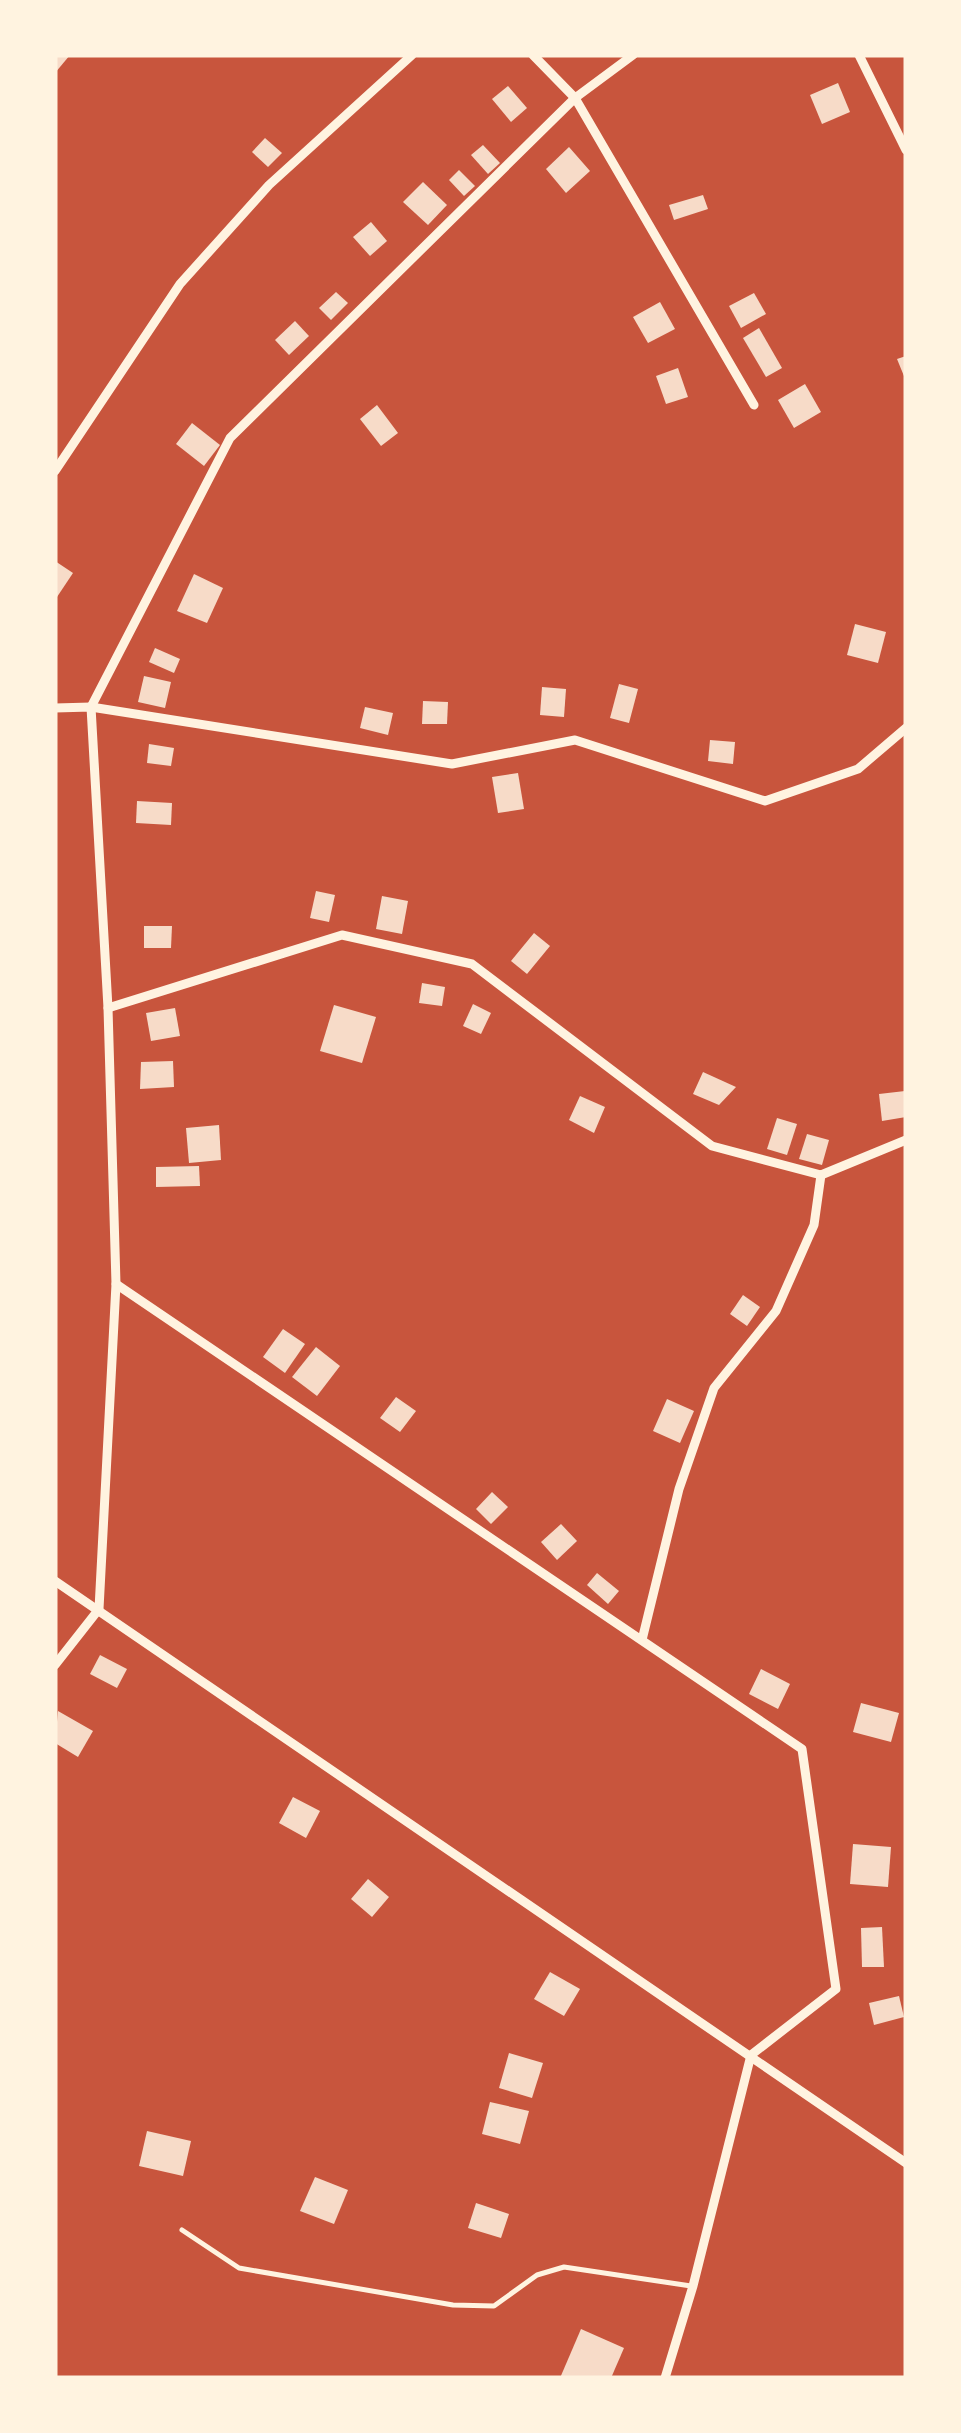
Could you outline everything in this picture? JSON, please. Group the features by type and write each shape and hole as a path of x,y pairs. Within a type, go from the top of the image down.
{"street":[{"path":"55,471 180,284 269,184 412,55"},
{"path":"533,55 575,98 754,405"},
{"path":"55,1665 99,1609 116,1284 108,1008 91,706 230,438 575,98 633,55"},
{"path":"859,55 906,150"},
{"path":"55,708 91,706 452,764 575,740 765,802 858,769 906,728"},
{"path":"108,1008 342,935 472,964 712,1146 822,1175 906,1140"},
{"path":"642,1640 679,1489 714,1388 776,1312 814,1225 822,1175"},
{"path":"116,1284 802,1749 836,1989 751,2056 694,2286 665,2378"},
{"path":"55,1582 906,2164"}],"lane":[{"path":"182,2230 239,2268 453,2306 494,2306 536,2275 564,2266 694,2286"}],"building":[{"path":"55,55 70,55 55,73"},
{"path":"838,83 850,112 822,124 810,95"},
{"path":"508,86 527,108 511,122 492,99"},
{"path":"265,138 282,153 268,167 252,152"},
{"path":"483,145 500,163 488,174 471,155"},
{"path":"569,147 590,171 566,193 546,169"},
{"path":"459,170 475,186 464,196 449,180"},
{"path":"423,182 447,205 428,225 403,202"},
{"path":"703,195 708,209 674,220 669,205"},
{"path":"371,222 387,241 370,256 353,237"},
{"path":"336,292 348,303 331,320 319,308"},
{"path":"754,293 766,314 741,328 729,306"},
{"path":"660,302 675,329 648,343 633,317"},
{"path":"295,321 309,336 289,355 275,340"},
{"path":"759,328 782,368 766,377 743,338"},
{"path":"906,356 906,381 897,359"},
{"path":"678,368 688,397 666,404 656,376"},
{"path":"805,384 821,412 794,428 778,400"},
{"path":"377,405 398,433 381,446 360,419"},
{"path":"192,423 220,445 204,466 176,444"},
{"path":"55,561 73,573 55,600"},
{"path":"194,574 223,588 207,623 177,611"},
{"path":"855,624 886,632 878,663 847,655"},
{"path":"155,648 180,659 174,673 149,662"},
{"path":"144,676 171,682 165,708 138,702"},
{"path":"619,684 638,689 629,723 610,718"},
{"path":"542,687 566,689 564,717 540,715"},
{"path":"423,701 448,702 447,724 422,724"},
{"path":"365,707 393,713 388,735 360,728"},
{"path":"710,740 735,742 733,764 708,761"},
{"path":"149,744 174,748 171,766 147,763"},
{"path":"518,773 524,809 498,813 492,777"},
{"path":"137,801 172,803 171,825 136,823"},
{"path":"316,891 335,895 329,922 310,918"},
{"path":"382,896 408,901 402,934 376,929"},
{"path":"144,926 172,926 171,948 144,948"},
{"path":"534,933 550,946 527,974 511,961"},
{"path":"422,983 445,987 442,1006 419,1003"},
{"path":"473,1004 491,1013 481,1034 463,1026"},
{"path":"334,1005 376,1017 362,1063 320,1051"},
{"path":"175,1008 180,1036 151,1041 146,1013"},
{"path":"173,1061 174,1087 140,1089 141,1062"},
{"path":"703,1072 736,1087 719,1105 693,1094"},
{"path":"905,1091 906,1117 882,1121 879,1094"},
{"path":"580,1096 605,1107 594,1133 569,1120"},
{"path":"777,1118 797,1124 787,1155 767,1149"},
{"path":"219,1125 221,1160 189,1163 186,1128"},
{"path":"807,1134 829,1140 822,1165 799,1159"},
{"path":"199,1166 200,1186 156,1187 156,1167"},
{"path":"743,1295 760,1307 747,1326 730,1314"},
{"path":"283,1329 305,1344 285,1373 263,1357"},
{"path":"316,1347 340,1366 317,1396 292,1377"},
{"path":"396,1397 416,1411 400,1432 380,1418"},
{"path":"667,1399 694,1411 680,1443 653,1431"},
{"path":"492,1492 508,1507 491,1524 476,1509"},
{"path":"561,1524 577,1541 557,1560 541,1542"},
{"path":"597,1573 619,1591 608,1604 587,1585"},
{"path":"100,1655 127,1669 117,1688 90,1674"},
{"path":"761,1669 790,1684 778,1709 749,1694"},
{"path":"861,1703 899,1713 891,1742 853,1732"},
{"path":"58,1711 93,1731 78,1757 55,1743"},
{"path":"293,1797 320,1811 306,1838 279,1823"},
{"path":"853,1844 891,1847 888,1887 850,1884"},
{"path":"368,1879 389,1897 372,1917 351,1899"},
{"path":"882,1927 884,1967 862,1967 861,1928"},
{"path":"550,1972 580,1989 564,2016 534,1999"},
{"path":"899,1996 904,2017 874,2025 869,2003"},
{"path":"509,2053 543,2063 532,2098 499,2088"},
{"path":"490,2102 529,2111 520,2144 482,2134"},
{"path":"147,2131 191,2141 183,2176 139,2166"},
{"path":"315,2177 348,2190 334,2224 300,2211"},
{"path":"476,2203 509,2214 501,2238 468,2228"},
{"path":"581,2329 624,2348 611,2378 560,2378"}]}
